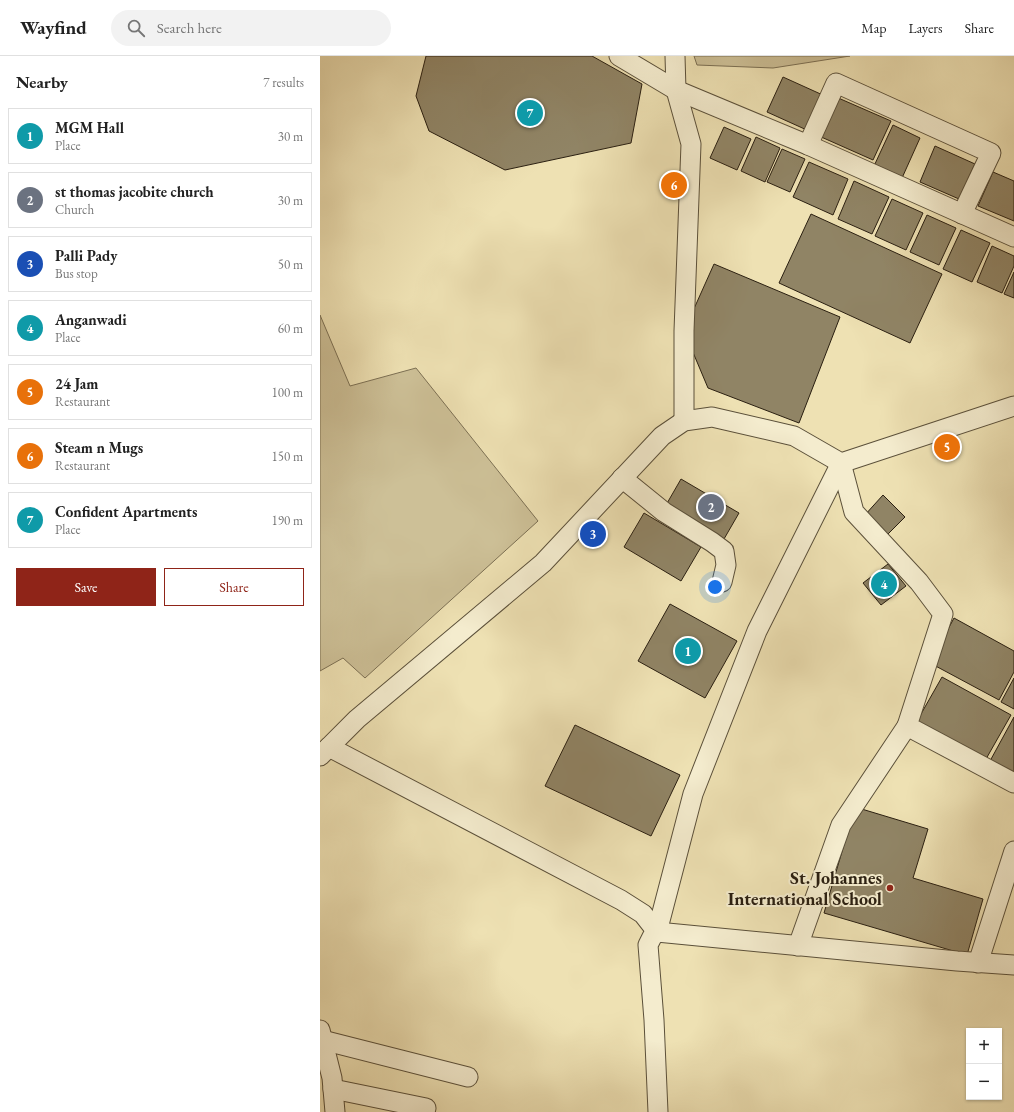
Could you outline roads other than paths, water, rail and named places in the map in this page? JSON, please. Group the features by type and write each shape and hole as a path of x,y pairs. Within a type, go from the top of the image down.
{"street":[{"path":"619,56 676,90 808,145 1014,237"},
{"path":"675,56 676,90 691,144 684,331 684,420"},
{"path":"808,145 836,83 990,153 962,214"},
{"path":"658,1112 654,1020 648,944 657,932 693,794 757,632 841,463 1014,406"},
{"path":"798,946 841,825 907,726 943,614 919,582 854,512 841,463 794,436 712,417 684,420 662,436 543,563 357,719 324,752 621,900 643,914 657,932 798,946 978,963 1014,965"},
{"path":"622,478 664,512 724,551 726,565 722,582"},
{"path":"907,726 1014,783"},
{"path":"978,963 1014,851"},
{"path":"321,1035 468,1077"},
{"path":"321,1035 332,1078 335,1112"},
{"path":"333,1089 426,1108 425,1112"}],"place":[{"name":"Confident Apartments","path":"530,113"},
{"name":"Steam n Mugs","path":"674,185"},
{"name":"24 Jam","path":"947,447"},
{"name":"st thomas jacobite church","path":"711,507"},
{"name":"Palli Pady","path":"593,534"},
{"name":"Anganwadi","path":"884,584"},
{"name":"MGM Hall","path":"688,651"},
{"name":"St. Johannes International School","path":"890,888"}]}
